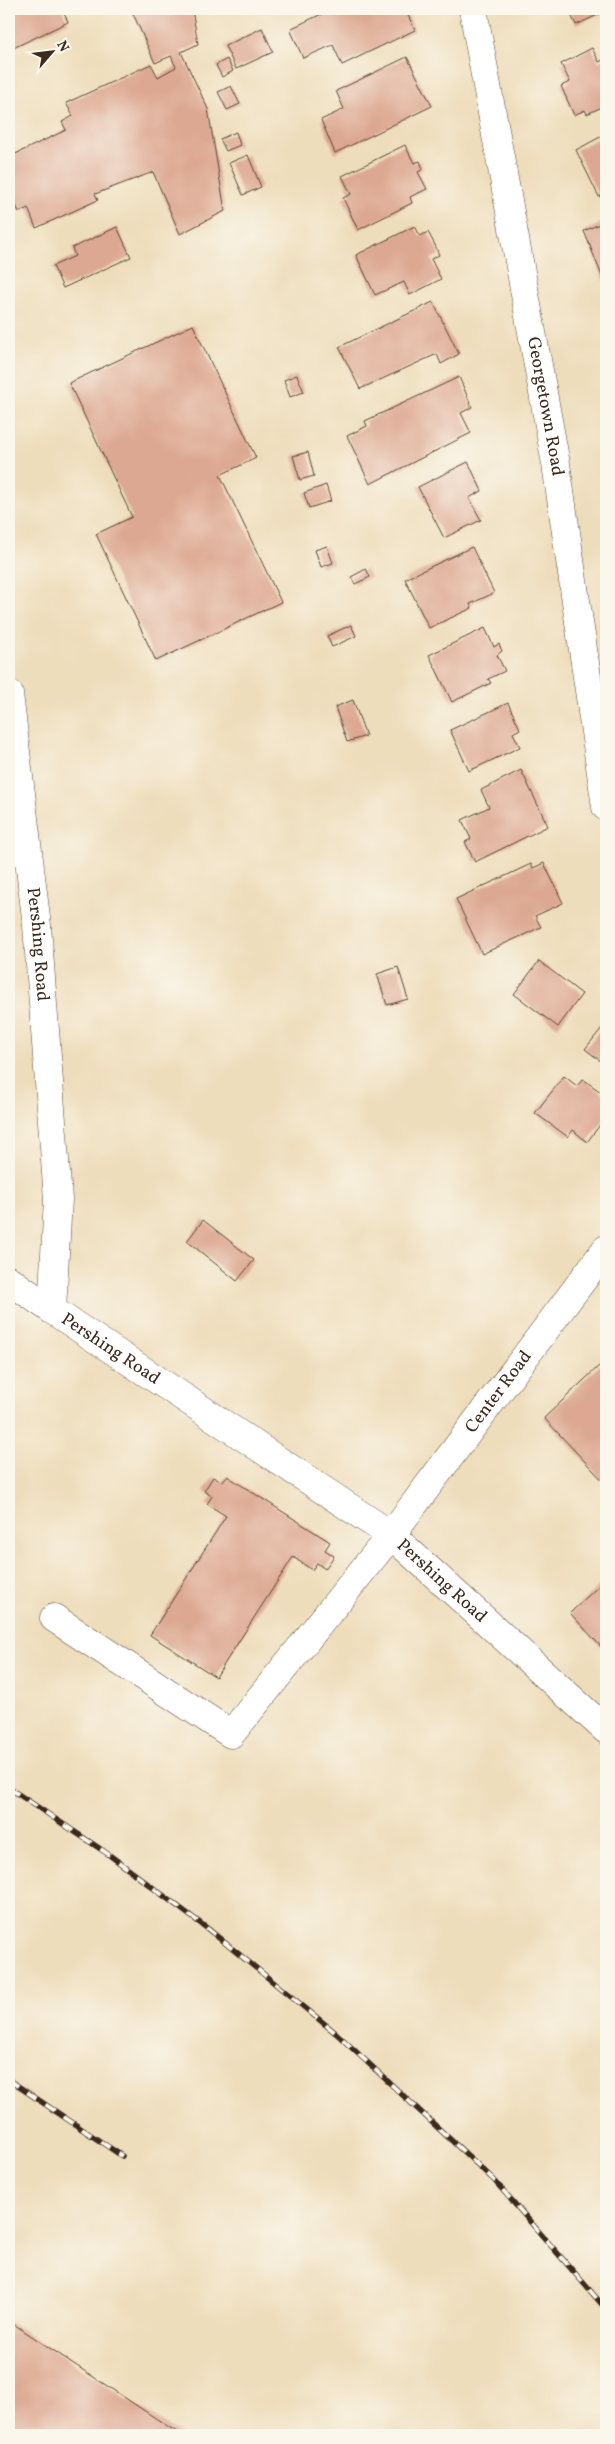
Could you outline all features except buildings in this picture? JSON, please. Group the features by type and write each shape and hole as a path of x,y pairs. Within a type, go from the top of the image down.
{"street":[{"name":"Georgetown Road","path":"473,9 556,464 606,807"},
{"name":"Pershing Road","path":"9,694 38,926 58,1199 52,1310 391,1535 606,1730"},
{"name":"Center Road","path":"54,1618 231,1734 391,1535 606,1249"},
{"path":"9,1280 52,1310"}],"railway":[{"path":"9,1788 108,1854 208,1929 337,2034 494,2180 606,2309"},
{"path":"9,2080 122,2156"}]}
